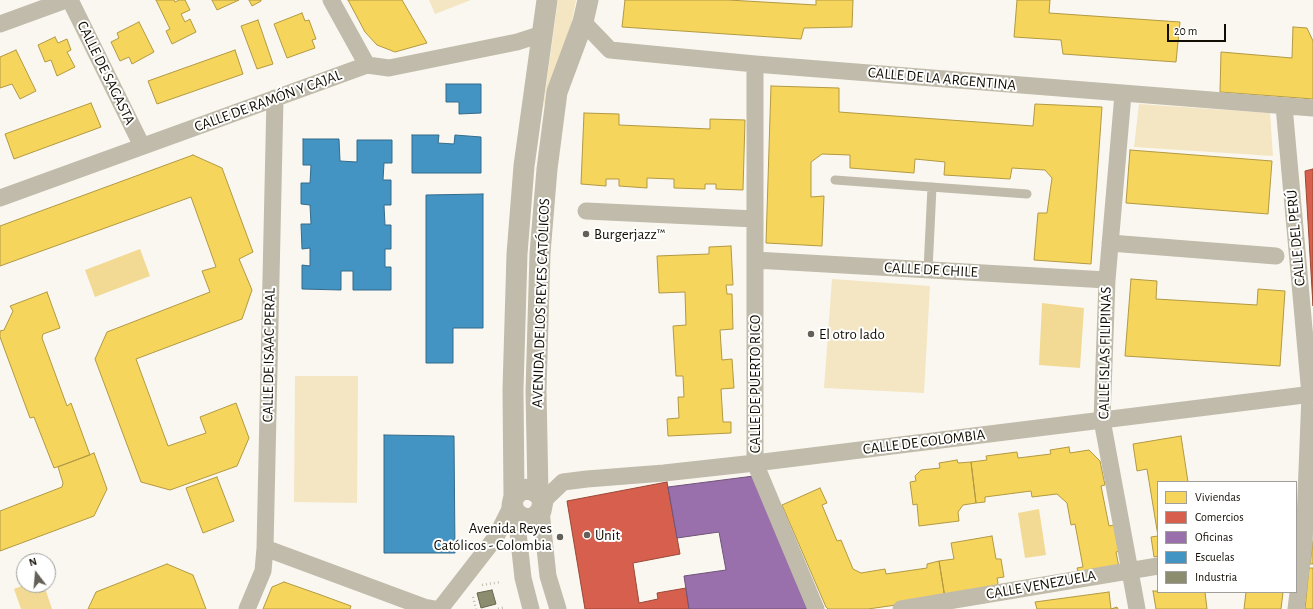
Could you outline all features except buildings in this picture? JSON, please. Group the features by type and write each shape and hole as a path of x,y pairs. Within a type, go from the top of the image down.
{"street":[{"path":"0,24 66,0"},
{"name":"CALLE DE SAGASTA","path":"70,0 142,146"},
{"path":"331,0 367,65"},
{"name":"AVENIDA DE LOS REYES CATÓLICOS","path":"531,609 523,578 514,505 513,389 517,254 524,166 547,0"},
{"name":"AVENIDA DE LOS REYES CATÓLICOS","path":"554,609 548,576 541,502 536,392 540,253 547,170 557,92 583,22 588,0"},
{"name":"CALLE DE LA ARGENTINA","path":"583,22 610,50 755,64 1313,108"},
{"name":"CALLE DE RAMÓN Y CAJAL","path":"0,198 367,65 388,68 517,42 542,34"},
{"name":"CALLE DE PUERTO RICO","path":"755,64 755,463 816,609"},
{"name":"CALLE ISLAS FILIPINAS","path":"1123,94 1107,280 1102,420 1137,609"},
{"name":"CALLE DE ISAAC PERAL","path":"247,609 262,571 265,548 276,98"},
{"name":"CALLE DEL PERÚ","path":"1284,106 1311,395 1296,609"},
{"path":"586,211 755,219"},
{"path":"1110,243 1276,256"},
{"name":"CALLE DE CHILE","path":"755,260 1107,280"},
{"name":"CALLE DE COLOMBIA","path":"541,502 563,482 755,463 1311,395"},
{"path":"440,609 496,537 521,490 530,489 541,502"},
{"path":"265,548 417,604 435,609"},
{"name":"CALLE VENEZUELA","path":"901,609 1157,566"},
{"name":"AVENIDA DE LOS REYES CATÓLICOS","path":"548,576 558,609"}],"lane":[{"path":"835,180 1027,194"},
{"path":"928,270 932,187"}],"path":[{"path":"477,586 501,582"},
{"path":"472,592 476,609"},
{"path":"498,609 505,607"}],"shaded area":[{"path":"429,0 471,0 435,14"},
{"path":"558,0 576,0 572,21 543,108"},
{"path":"1139,104 1270,113 1273,156 1134,147"},
{"path":"140,249 150,276 95,297 85,270"},
{"path":"832,279 930,286 924,393 824,388"},
{"path":"1042,303 1084,308 1080,368 1039,365"},
{"path":"295,376 358,376 357,503 294,502"},
{"path":"1039,509 1046,555 1025,558 1018,513"},
{"path":"16,588 16,593 47,593 52,609 21,609 14,589"}],"place":[{"name":"Burgerjazz™","path":"586,234"},
{"name":"El otro lado","path":"811,334"},
{"name":"Unit","path":"587,535"},
{"name":"Avenida Reyes Católicos - Colombia","path":"560,537"}]}
